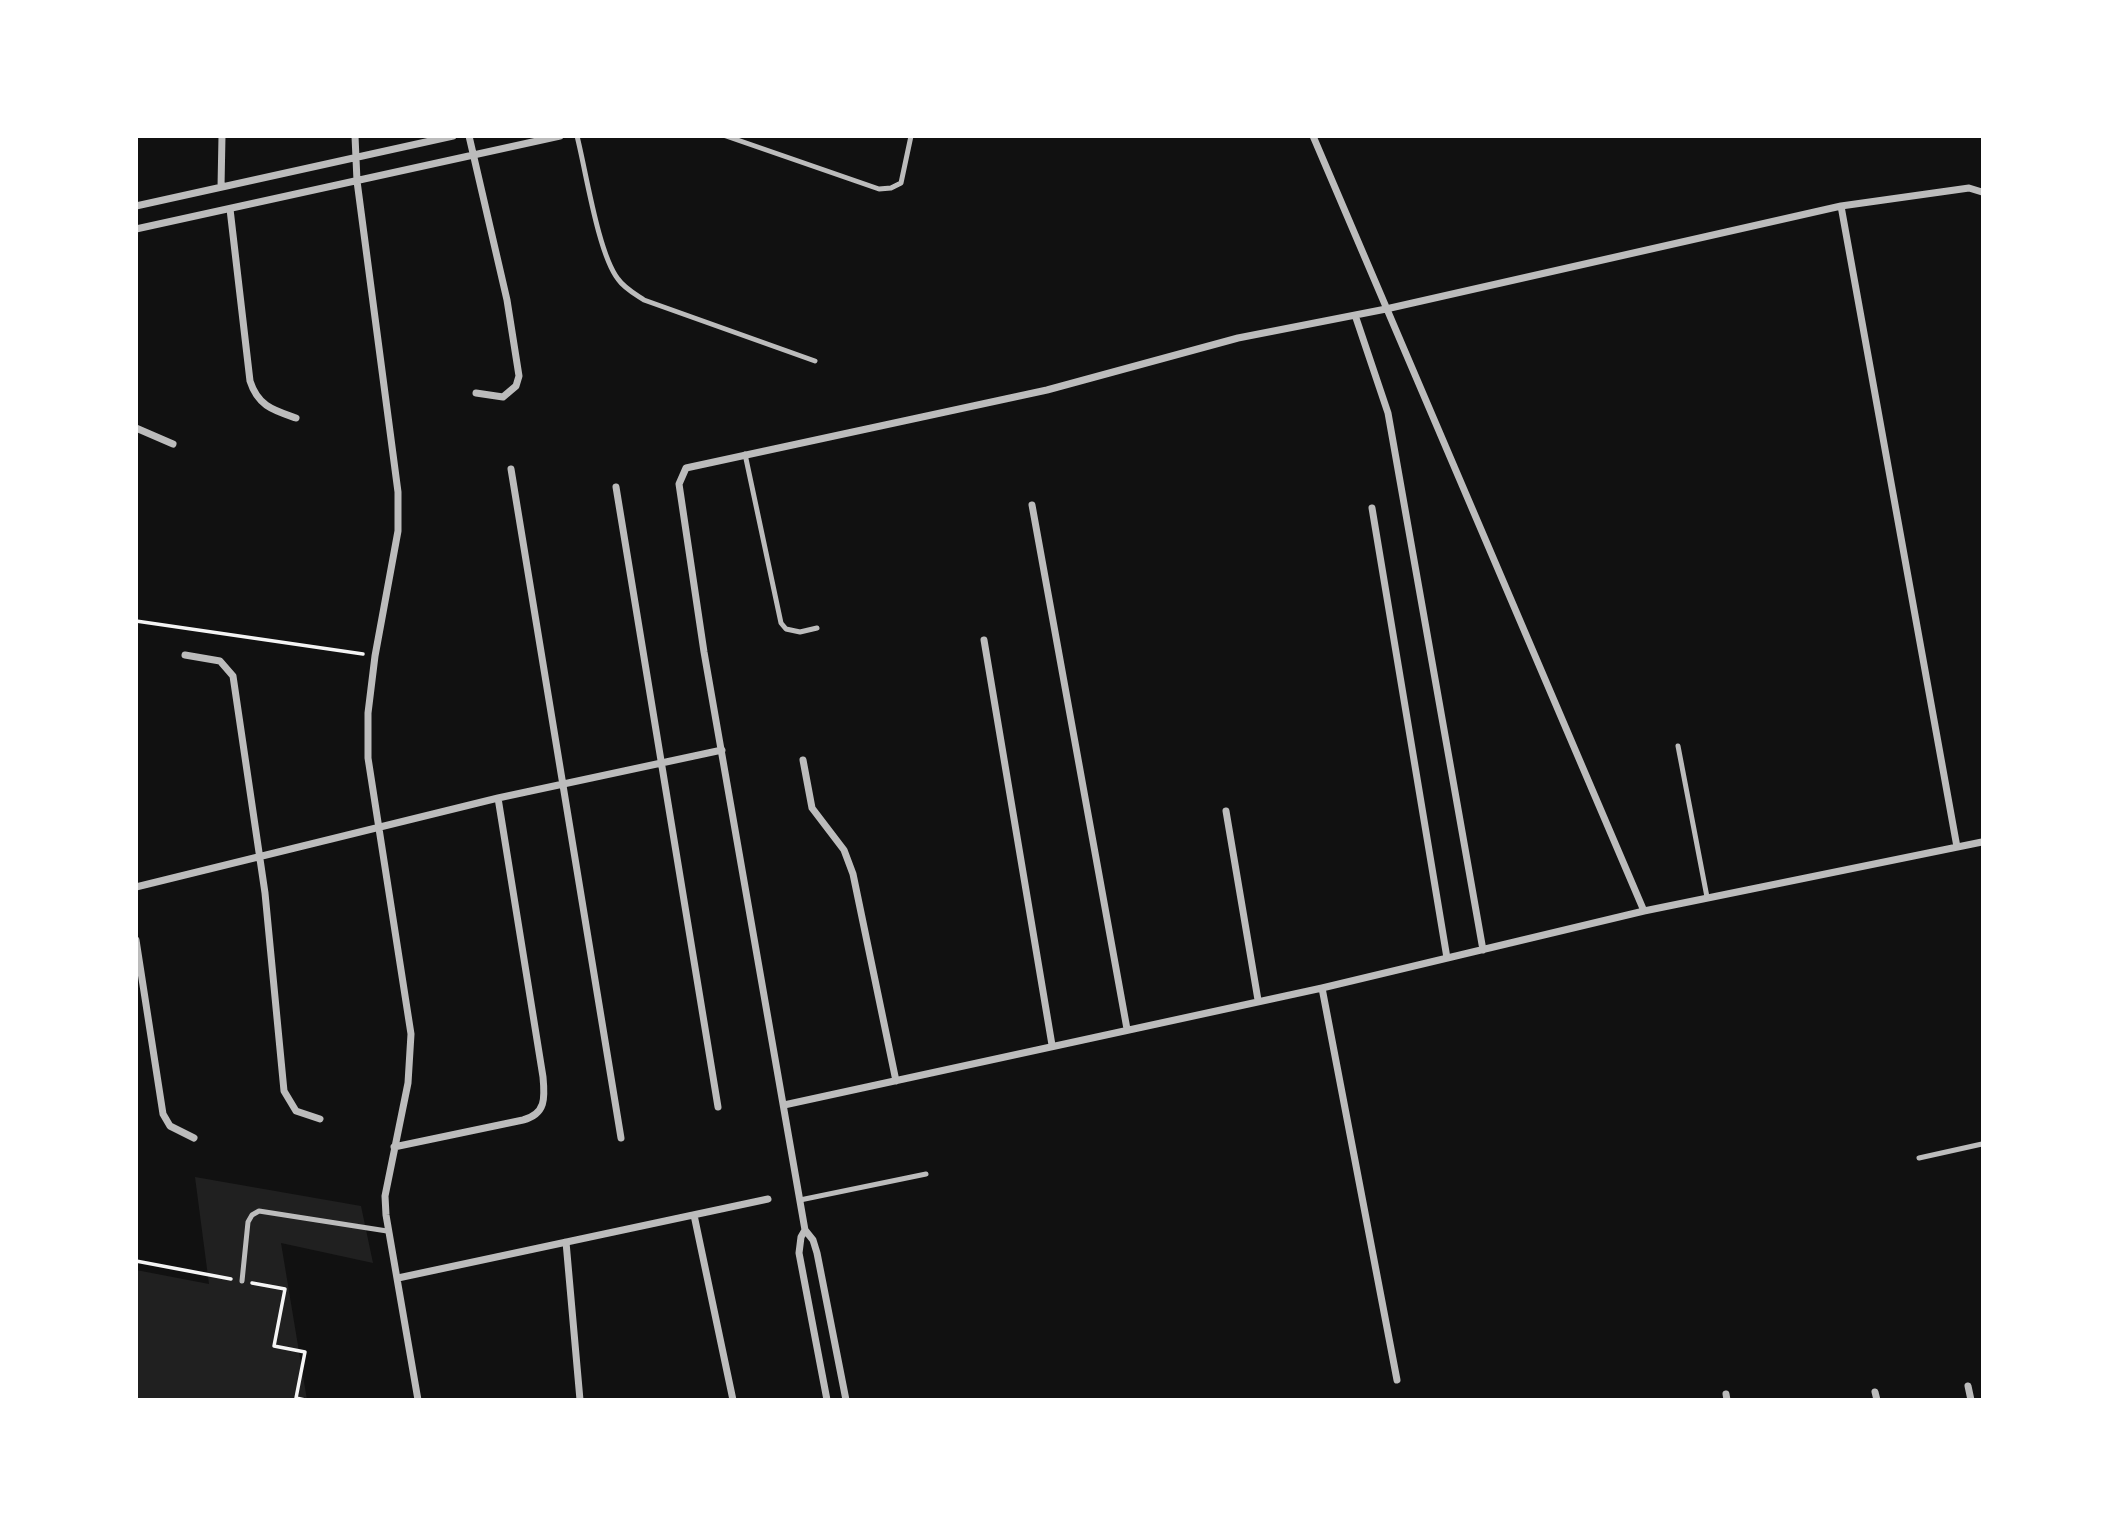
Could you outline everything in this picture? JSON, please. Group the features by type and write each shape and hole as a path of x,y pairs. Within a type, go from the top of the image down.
{"street":[{"path":"221,187 222,136"},
{"path":"355,136 357,181 397,492 398,531 375,656 368,713 368,758 411,1034 408,1083 385,1196 387,1231 398,1278 418,1399"},
{"path":"136,206 453,136"},
{"path":"469,136 507,300 519,376 516,386 503,397 476,393"},
{"path":"136,229 560,136"},
{"path":"1313,136 1644,911"},
{"path":"827,1399 799,1253 805,1230 679,484 686,468 1047,390 1180,351 1386,309 1841,206 1969,188 1983,192"},
{"path":"1841,206 1957,847"},
{"path":"230,209 250,381 262,404 296,418"},
{"path":"1355,315 1388,413 1483,950"},
{"path":"136,428 173,444"},
{"path":"511,469 621,1138"},
{"path":"617,487 718,1107"},
{"path":"1032,505 1128,1029"},
{"path":"1372,508 1447,958"},
{"path":"984,639 1052,1045"},
{"path":"185,655 220,661 233,676 260,856 284,1091 296,1111 320,1119"},
{"path":"136,887 498,798 722,750"},
{"path":"803,760 812,808 844,850 853,874 895,1081"},
{"path":"394,1147 523,1120 536,1116 541,1110 544,1077 498,798"},
{"path":"1226,811 1258,1000"},
{"path":"783,1105 1322,988 1707,897 1983,842"},
{"path":"136,940 163,1114 170,1126 194,1138"},
{"path":"1322,988 1396,1380"},
{"path":"398,1278 768,1199"},
{"path":"694,1215 733,1399"},
{"path":"805,1230 813,1240 817,1253 846,1399"},
{"path":"566,1242 580,1399"},
{"path":"1968,1386 1971,1399"}],"lane":[{"path":"578,136 604,246 612,268 625,287 644,300 816,361"},
{"path":"726,136 879,189 891,188 901,183 911,136"},
{"path":"746,454 781,622 792,630 817,628"},
{"path":"1678,747 1707,897"},
{"path":"1919,1158 1983,1144"},
{"path":"800,1200 926,1174"},
{"path":"242,1281 248,1222 251,1215 259,1211 387,1231"}],"path":[{"path":"136,621 375,656"},
{"path":"136,1261 285,1289 274,1346 305,1352 296,1398 305,1399"}],"shaded area":[{"path":"195,1177 361,1206 373,1263 281,1243 307,1400 137,1399 136,1270 209,1284"}]}
